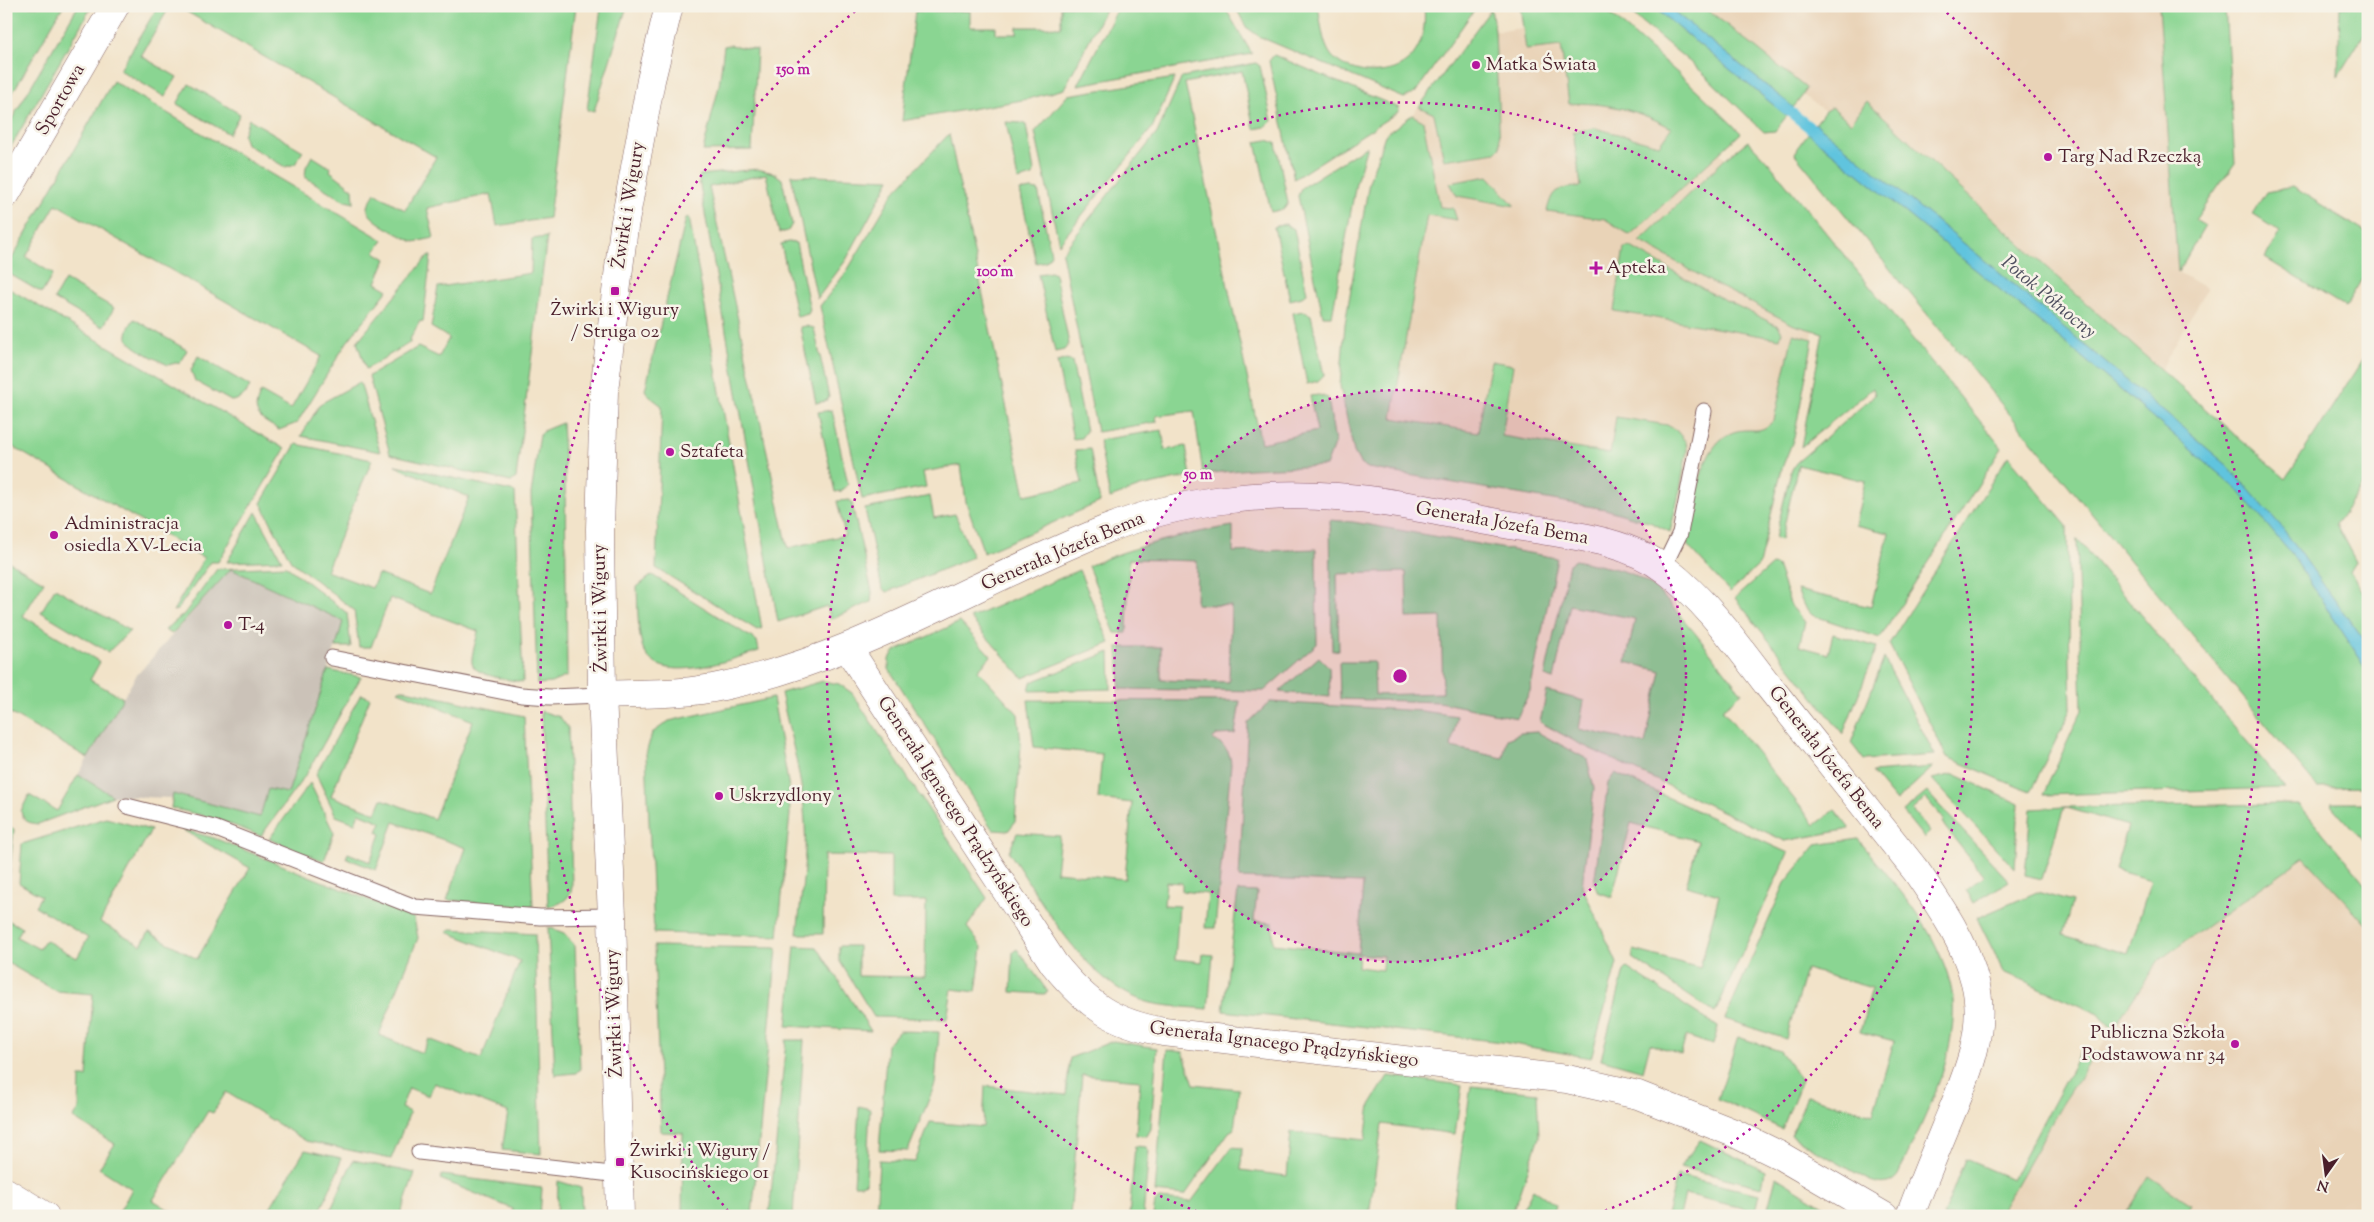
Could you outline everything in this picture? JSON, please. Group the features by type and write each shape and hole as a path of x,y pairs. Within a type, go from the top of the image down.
{"street":[{"name":"Sportowa","path":"6,194 115,6"},
{"name":"Żwirki i Wigury","path":"620,1216 612,916 602,695 600,529 604,390 624,227 651,80 669,6"},
{"name":"Generała Józefa Bema","path":"602,695 686,692 753,679 847,647 1104,530 1172,509 1211,502 1301,496 1337,496 1594,540 1641,554 1663,568 1681,583 1722,626 1917,872 1956,934 1970,964 1978,999 1975,1049 1910,1216"},
{"name":"Generała Ignacego Prądzyńskiego","path":"847,647 1054,964 1080,994 1096,1007 1118,1020 1164,1032 1567,1079 1638,1096 1734,1132 1779,1155 1884,1216"},
{"path":"6,1192 45,1216"}],"lane":[{"path":"1663,568 1680,533 1704,411"},
{"path":"332,658 521,695 550,697 602,695"},
{"path":"127,806 214,828 415,907 540,917 612,916"},
{"path":"418,1152 620,1175"}],"shaded area":[{"name":"Targ Nad Rzeczką","path":"1703,6 2159,6 2178,272 2207,289 2160,371 1980,208 1867,102 1851,123 1832,107 1825,111 1803,95 1805,88"},
{"path":"1600,17 1824,271 1794,438 1745,502 1373,429 1389,142 1479,34"},
{"path":"231,569 344,621 288,794 260,818 173,794 172,798 113,796 78,775 136,676"},
{"name":"Publiczna Szkoła Podstawowa nr 34","path":"2304,857 2368,926 2368,1216 1998,1216 2063,1103 2159,960"}],"green space":[{"path":"6,6 63,6 6,104"},
{"path":"78,6 92,6 6,155 6,129"},
{"path":"158,6 170,6 141,56 177,77 165,97 120,70"},
{"path":"177,6 576,6 549,218 497,226 491,194 427,208 434,238 414,242 388,228 370,215 368,211 369,204 375,193 405,210 436,157"},
{"path":"603,6 627,6 594,111 587,110 601,8"},
{"path":"1061,6 1107,6 1064,89 1028,99 902,121 915,11 970,11 970,27 996,27 996,34 1017,34 1017,27 1061,27"},
{"path":"1119,6 1224,6 1252,54 1078,85"},
{"path":"1235,6 1318,6 1324,38 1331,55 1338,62 1356,70 1380,72 1404,64 1413,56 1423,34 1424,6 1477,6 1415,93 1404,98 1260,37 1246,27"},
{"path":"1520,6 1601,6 1698,91 1741,133 1630,235 1605,219 1547,211 1554,193 1562,189 1581,186 1573,132 1595,128 1659,145 1671,128 1622,108 1582,103 1569,104 1561,46 1526,50"},
{"path":"1622,6 1703,6 1806,88 1803,95 1775,131 1764,132 1702,72"},
{"path":"2159,6 2225,6 2235,163 2195,220 2205,226 2178,272"},
{"path":"2340,6 2368,6 2368,28 2338,76"},
{"path":"1491,9 1495,31 1500,148 1496,152 1444,160 1434,114 1419,107"},
{"path":"730,45 757,50 752,150 703,151 719,86 724,46"},
{"path":"1274,55 1399,108 1398,112 1294,179 1269,61"},
{"path":"1256,63 1260,66 1272,121 1265,127 1254,129 1242,71 1185,83 1261,443 1317,431 1310,396 1319,395 1328,398 1335,442 1326,466 1250,469 1203,474 1194,411 1156,416 1157,422 1097,432 1062,253 1157,133 1182,77"},
{"path":"1175,78 1152,128 1059,244 1035,132 1068,95"},
{"path":"113,81 383,240 375,252 386,259 376,283 388,290 347,342 297,423 279,430 267,423 259,416 257,411 258,400 261,392 291,409 321,356 56,204 26,257 53,274 42,293 6,272"},
{"path":"189,84 240,114 229,134 177,104"},
{"path":"1867,101 2074,293 2286,479 2368,351 2368,477 2336,524 2356,562 2350,572 2368,599 2368,787 2318,788 1795,154 1797,148 1825,111 1832,107 1851,123"},
{"path":"1412,115 1423,121 1440,207 1453,208 1457,220 1427,215 1392,418 1478,432 1491,361 1513,365 1502,436 1610,454 1616,417 1667,425 1676,430 1686,442 1687,450 1670,532 1652,523 1605,509 1368,468 1360,463 1354,452 1340,386 1345,324 1369,182 1385,135"},
{"path":"249,119 303,151 295,164 285,167 246,144 243,135"},
{"path":"1006,122 1026,125 1034,171 1033,176 1018,180"},
{"path":"949,134 1025,495 1082,483 1075,450 1090,449 1100,502 984,553 966,502 961,465 923,472 926,487 862,499 820,306 847,271 894,192"},
{"path":"1267,140 1276,143 1288,203 1284,209 1271,212 1256,142"},
{"path":"1748,141 1768,162 2002,448 1880,638 1812,615 1804,606 1797,590 1871,607 1889,533 1855,525 1865,481 1798,465 1781,540 1775,538 1791,471 1796,463 1875,395 1873,388 1801,447 1823,333 1794,325 1711,282 1640,241 1726,158"},
{"path":"1367,146 1356,183 1332,316 1323,316 1298,196 1301,188"},
{"path":"312,156 331,168 330,171 353,189 354,203 345,201 305,177 306,167"},
{"path":"757,169 774,173 782,179 792,224 788,231 779,233 766,174 709,187 788,548 845,535 837,501 850,500 852,504 872,592 871,602 831,619 827,606 778,622 699,180 700,175"},
{"path":"791,175 890,179 846,260 817,299"},
{"path":"1488,176 1515,206 1457,196 1450,183"},
{"path":"2293,187 2368,234 2368,269 2345,307 2265,258 2280,232 2252,214 2266,192"},
{"path":"1038,190 1051,254 1046,261 1036,263 1020,191"},
{"path":"689,217 762,629 757,630 656,568 662,406 649,396 645,390 686,218"},
{"path":"1285,224 1294,229 1307,293 1302,297 1290,300 1274,227"},
{"path":"547,237 516,478 511,482 390,454 369,376 418,347 439,357 449,338 431,327 438,287 531,273 532,239"},
{"path":"796,243 810,310 808,314 797,317 781,244"},
{"path":"1631,247 1707,291 1778,326 1782,332 1780,339 1614,311 1624,248"},
{"path":"428,256 431,256 423,322 420,321 409,341 411,342 366,369 357,342"},
{"path":"1051,272 1055,274 1069,344 1064,350 1055,352 1038,274"},
{"path":"65,280 114,308 103,327 54,299"},
{"path":"6,287 285,449 218,562 211,562 177,610 173,611 204,558 6,443"},
{"path":"1303,311 1311,315 1324,375 1318,381 1307,384 1293,313"},
{"path":"134,319 187,350 180,362 168,365 129,342 127,333"},
{"path":"800,327 814,328 829,397 826,401 816,403"},
{"path":"1793,334 1813,339 1794,438 1782,468 1759,565 1730,592 1687,545 1699,483 1710,453 1719,442 1734,432 1764,428 1774,420"},
{"path":"198,356 250,386 240,398 231,401 195,381 191,370"},
{"path":"1064,360 1072,361 1086,431 1081,438 1073,439 1057,362"},
{"path":"360,382 380,452 301,436 320,404"},
{"path":"832,410 848,484 842,491 835,492 818,412"},
{"path":"562,423 565,475 567,676 551,683 537,684 531,494 540,434"},
{"path":"1162,430 1165,450 1186,446 1191,476 1140,487 1110,498 1099,440"},
{"path":"296,444 372,460 326,571 372,588 378,574 430,594 469,497 396,465 515,492 523,682 494,677 474,667 472,659 478,631 390,598 371,647 359,647 354,610 291,561 261,503"},
{"path":"2008,456 2067,526 2071,710 2030,792 1947,757 1889,644"},
{"path":"930,496 934,518 955,514 973,557 887,592 882,589 865,509"},
{"path":"256,512 282,560 227,562"},
{"path":"1330,520 1353,522 1557,558 1530,691 1517,718 1439,702 1340,699 1339,662 1374,662 1375,695 1443,693 1441,617 1407,618 1406,572 1337,574 1339,650 1332,651"},
{"path":"1233,526 1233,552 1316,549 1317,644 1264,691 1120,689 1118,647 1161,647 1161,680 1229,682 1231,606 1196,604 1197,561 1129,559 1127,633 1115,633 1088,566 1123,552 1159,542"},
{"path":"2077,539 2286,788 2043,795 2082,710"},
{"path":"6,560 44,582 23,616 100,662 90,680 123,698 88,758 6,711"},
{"path":"1575,560 1632,574 1649,584 1662,595 1695,633 1742,693 1722,709 1815,825 1835,810 1850,829 1785,841 1576,742 1540,722 1547,691 1584,701 1579,729 1645,744 1661,671 1626,662 1635,619 1570,605 1554,679 1545,676 1569,564"},
{"path":"1772,565 1777,566 1791,606 1805,622 1799,646 1828,654 1833,634 1877,647 1843,734 1735,598"},
{"path":"286,566 347,613 351,647 336,647 343,621 231,569 172,634 165,630 184,614 217,569"},
{"path":"1079,570 1110,643 1023,678 970,618"},
{"path":"652,575 757,641 759,651 694,668 677,669 661,666 649,659 640,638 637,587"},
{"path":"55,588 130,631 108,652 41,612"},
{"path":"960,622 991,656 978,670 1018,714 1021,745 1015,822 1008,831 993,830 889,669 889,659 895,651"},
{"path":"1110,652 1111,689 1029,691 1031,682"},
{"path":"1319,657 1329,667 1330,697 1279,692"},
{"path":"1884,658 1935,755 1864,760 1851,743"},
{"path":"328,670 361,677 307,773 261,836 217,819 171,808 173,794 260,817 268,789 288,793"},
{"path":"823,681 839,684 852,693 987,898 967,927 982,947 976,992 952,989 947,1019 874,1017 839,960 839,946 858,946 858,976 925,977 926,901 891,901 891,856 824,855 823,934 797,934 804,864 804,806 781,693"},
{"path":"401,689 524,716 533,907 447,900 466,848 394,822 376,870 346,858 348,853 370,862 381,834 377,832 381,822 359,813 355,823 336,816 316,774 361,694 370,698 331,796 376,813 382,799 434,819 473,721 398,691"},
{"path":"773,698 789,788 790,814 778,936 654,933 646,754 652,733 669,721"},
{"path":"1028,700 1240,701 1235,734 1217,735 1212,739 1226,748 1231,764 1215,928 1205,928 1208,894 1182,891 1182,883 1166,882 1164,905 1179,906 1175,959 1202,962 1203,954 1213,955 1208,1009 1151,1003 1128,994 1107,980 1087,962 1069,941 1009,852 1017,833 1060,836 1056,872 1125,879 1132,803 1098,799 1102,754 1034,747"},
{"path":"1270,702 1422,711 1457,716 1451,747 1503,758 1507,739 1521,733 1537,732 1587,759 1594,788 1582,886 1617,963 1591,1058 1502,1042 1223,1011 1238,891 1257,892 1254,921 1273,923 1273,944 1358,953 1363,883 1239,878 1248,723","holes":["1359,954 1383,956 1382,970 1358,967"]},
{"path":"541,711 560,717 568,728 572,887 564,901 548,907"},
{"path":"1933,767 1896,801 1872,772"},
{"path":"1615,773 1788,853 1715,1013 1632,958 1634,950 1700,968 1719,895 1686,886 1698,841 1631,823 1612,897 1598,892 1594,883 1608,783"},
{"path":"1954,774 2019,804 2015,869 1932,779"},
{"path":"78,775 113,796 38,824 25,819 21,811 29,795 57,811"},
{"path":"310,783 334,833 324,861 269,839"},
{"path":"1927,792 2009,881 1974,903 1966,890 1984,876 1945,827 1942,822 1944,820 1926,798 1912,810 1930,832 1924,838 1903,812"},
{"path":"2330,803 2368,803 2368,846"},
{"path":"2299,804 2368,887 2368,926 2304,857 2159,960 2112,1030 2099,1014 2004,972 1977,918 2037,892 2072,902 2063,935 2128,954 2151,880 2115,870 2128,826 2064,807"},
{"path":"2064,807 2042,879 2025,875 2031,809"},
{"path":"106,818 151,830 100,922 141,945 149,932 197,959 250,868 181,829 214,838 414,918 418,938 379,1035 422,1053 429,1039 481,1059 520,961 447,932 451,929 535,934 541,1154 502,1150 508,1112 434,1083 429,1096 409,1088 401,1108 410,1112 391,1159 306,1141 226,1092 213,1113 208,1111 153,1200 179,1216 126,1216 119,1212 132,1189 99,1168 115,1144 73,1118 79,1110 80,1077 87,1077 93,994 56,991 6,962 6,919 22,928 17,937 39,949 45,940 77,958 88,938 35,906 41,896 19,883 22,844"},
{"path":"6,825 14,829 8,890 6,890"},
{"path":"1858,839 1906,898 1931,936 1945,967 1953,1000 1953,1023 1949,1045 1944,1068 1936,1090 1898,1175 1892,1181 1884,1184 1868,1180 1791,1136 1807,1096 1873,1114 1894,1041 1860,1032 1872,988 1806,969 1786,1039 1725,1019 1785,883 1816,845"},
{"path":"548,927 564,933 575,946 580,1069 576,1073 555,1075"},
{"path":"654,946 777,948 752,1216 682,1216 683,1133 661,1132"},
{"path":"795,946 817,947 871,1031 787,1026"},
{"path":"1017,949 1048,992 1044,994 1011,992 1013,952"},
{"path":"1627,968 1718,1027 1713,1045 1686,1036 1681,1054 1650,1044 1643,1071 1601,1059 1624,971"},
{"path":"899,1031 939,1032 935,1084 908,1151 879,1150 887,1045"},
{"path":"1738,1037 1780,1051 1802,1080 1782,1129 1718,1099"},
{"path":"786,1040 804,1040 793,1216 769,1216"},
{"path":"1113,1041 1157,1048 1151,1129 1147,1136 1136,1135 1140,1080 1082,1075 1070,1216 876,1216 879,1160 915,1162 930,1122 983,1127 985,1086 1066,1095 1070,1058"},
{"path":"2083,1047 2096,1053 2063,1103 1998,1216 1943,1216 1965,1159 2012,1179"},
{"path":"1167,1050 1183,1052 1194,1084 1239,1089 1234,1129 1229,1132 1185,1195 1155,1192"},
{"path":"1388,1076 1462,1085 1455,1134 1382,1124 1369,1216 1153,1216 1155,1202 1160,1199 1191,1202 1232,1147 1242,1148 1241,1170 1287,1176 1291,1132 1365,1140 1370,1105"},
{"path":"1471,1086 1537,1093 1539,1137 1519,1197 1509,1216 1452,1216"},
{"path":"859,1106 870,1109 866,1183 854,1185"},
{"path":"1700,1140 1765,1171 1762,1187 1680,1167"},
{"path":"1135,1146 1146,1147 1149,1151 1143,1216 1129,1216"},
{"path":"305,1150 341,1158 339,1168 318,1216 265,1216"},
{"path":"353,1160 415,1173 400,1216 328,1216"},
{"path":"442,1175 542,1188 540,1216 511,1216 513,1209 440,1179"},
{"path":"1677,1175 1759,1194 1755,1211 1685,1194 1680,1216 1667,1216"},
{"path":"2149,1176 2191,1204 2183,1216 2124,1216"},
{"path":"1776,1177 1839,1216 1766,1216"},
{"path":"558,1181 581,1188 582,1216 557,1216"},
{"path":"1533,1189 1556,1205 1553,1216 1519,1216"}],"water":[{"path":"1652,6 1667,6 1793,107 1787,116"},
{"path":"1815,123 1977,254 2228,466 2281,526 2368,646 2368,671 2292,555 2238,490 2063,341 1808,133"}],"waterway":[{"name":"Potok Północny","path":"1779,103 1823,138"}],"place":[{"name":"Matka Świata","path":"1476,65"},
{"name":"Targ Nad Rzeczką","path":"2048,157"},
{"name":"Apteka","path":"1596,268"},
{"name":"Żwirki i Wigury / Struga 02","path":"615,291"},
{"name":"Sztafeta","path":"670,452"},
{"name":"Administracja osiedla XV-Lecia","path":"54,535"},
{"name":"T-4","path":"228,625"},
{"name":"Uskrzydlony","path":"719,796"},
{"name":"Publiczna Szkoła Podstawowa nr 34","path":"2235,1044"},
{"name":"Żwirki i Wigury / Kusocińskiego 01","path":"620,1162"}]}
